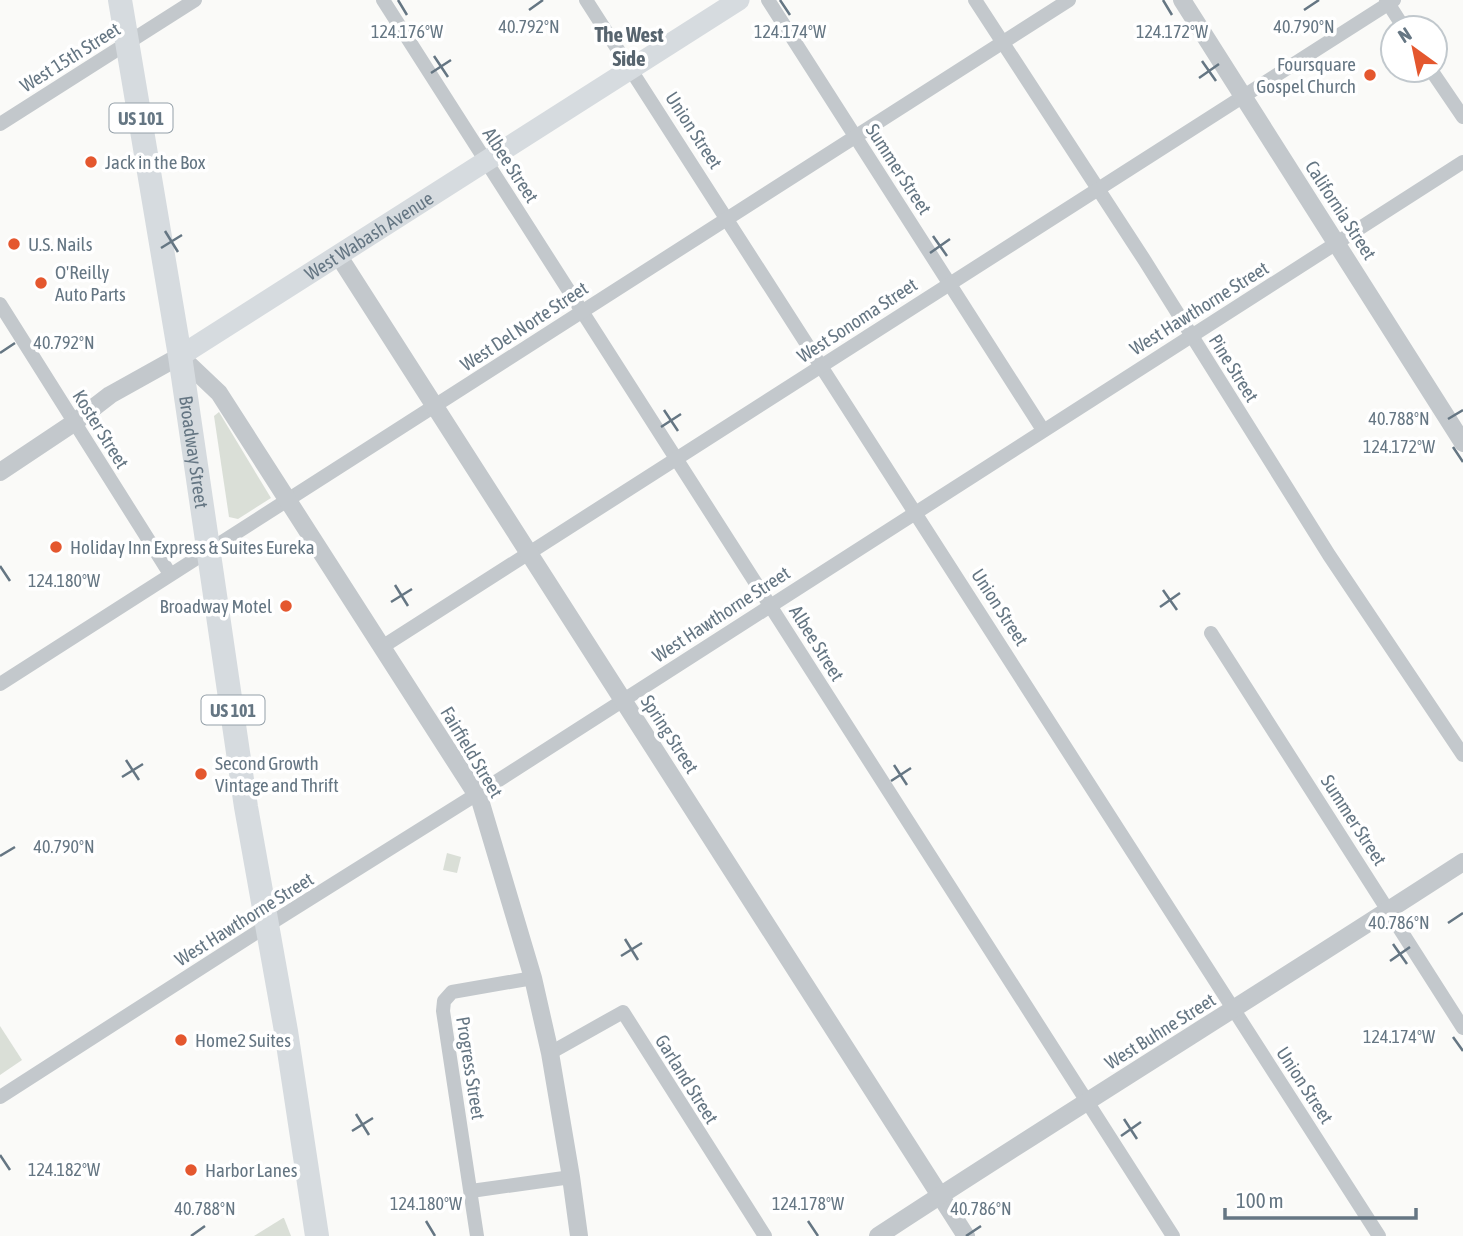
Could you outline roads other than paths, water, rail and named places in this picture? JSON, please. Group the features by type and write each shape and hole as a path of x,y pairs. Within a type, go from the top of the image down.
{"highway":[{"name":"Broadway Street","path":"120,0 180,356 246,807 268,925 317,1236"}],"main road":[{"name":"West Wabash Avenue","path":"180,356 739,0"}],"street":[{"name":"West 15th Street","path":"0,124 195,0"},
{"name":"Albee Street","path":"383,0 1173,1236"},
{"name":"Union Street","path":"586,0 1379,1236"},
{"name":"Summer Street","path":"768,0 1043,430"},
{"name":"Pine Street","path":"975,0 1329,555 1463,755"},
{"name":"West Del Norte Street","path":"0,684 1069,0"},
{"name":"California Street","path":"1182,0 1463,443"},
{"name":"West Sonoma Street","path":"382,647 1389,1"},
{"path":"1441,84 1463,117"},
{"name":"West Hawthorne Street","path":"0,1097 1463,162"},
{"name":"Spring Street","path":"338,256 966,1236"},
{"name":"Koster Street","path":"0,304 170,574"},
{"name":"West Wabash Avenue","path":"0,472 110,395 180,356"},
{"name":"Fairfield Street","path":"180,356 219,393 477,794 533,978 550,1053 579,1236"},
{"name":"Summer Street","path":"1211,633 1463,1028"},
{"name":"West Buhne Street","path":"878,1236 1463,862"},
{"name":"Progress Street","path":"477,1236 443,1011 444,1001 453,992 533,978"},
{"name":"Garland Street","path":"550,1053 623,1012 765,1236"},
{"path":"471,1191 571,1177"}],"place":[{"name":"Foursquare Gospel Church","path":"1370,75"},
{"name":"Jack in the Box","path":"91,162"},
{"name":"U.S. Nails","path":"14,244"},
{"name":"O'Reilly Auto Parts","path":"41,283"},
{"name":"Holiday Inn Express & Suites Eureka","path":"56,547"},
{"name":"Broadway Motel","path":"286,606"},
{"name":"Second Growth Vintage and Thrift","path":"201,774"},
{"name":"Home2 Suites","path":"181,1040"},
{"name":"Harbor Lanes","path":"191,1170"}],"district":[{"name":"The West Side","path":"629,46"}]}
